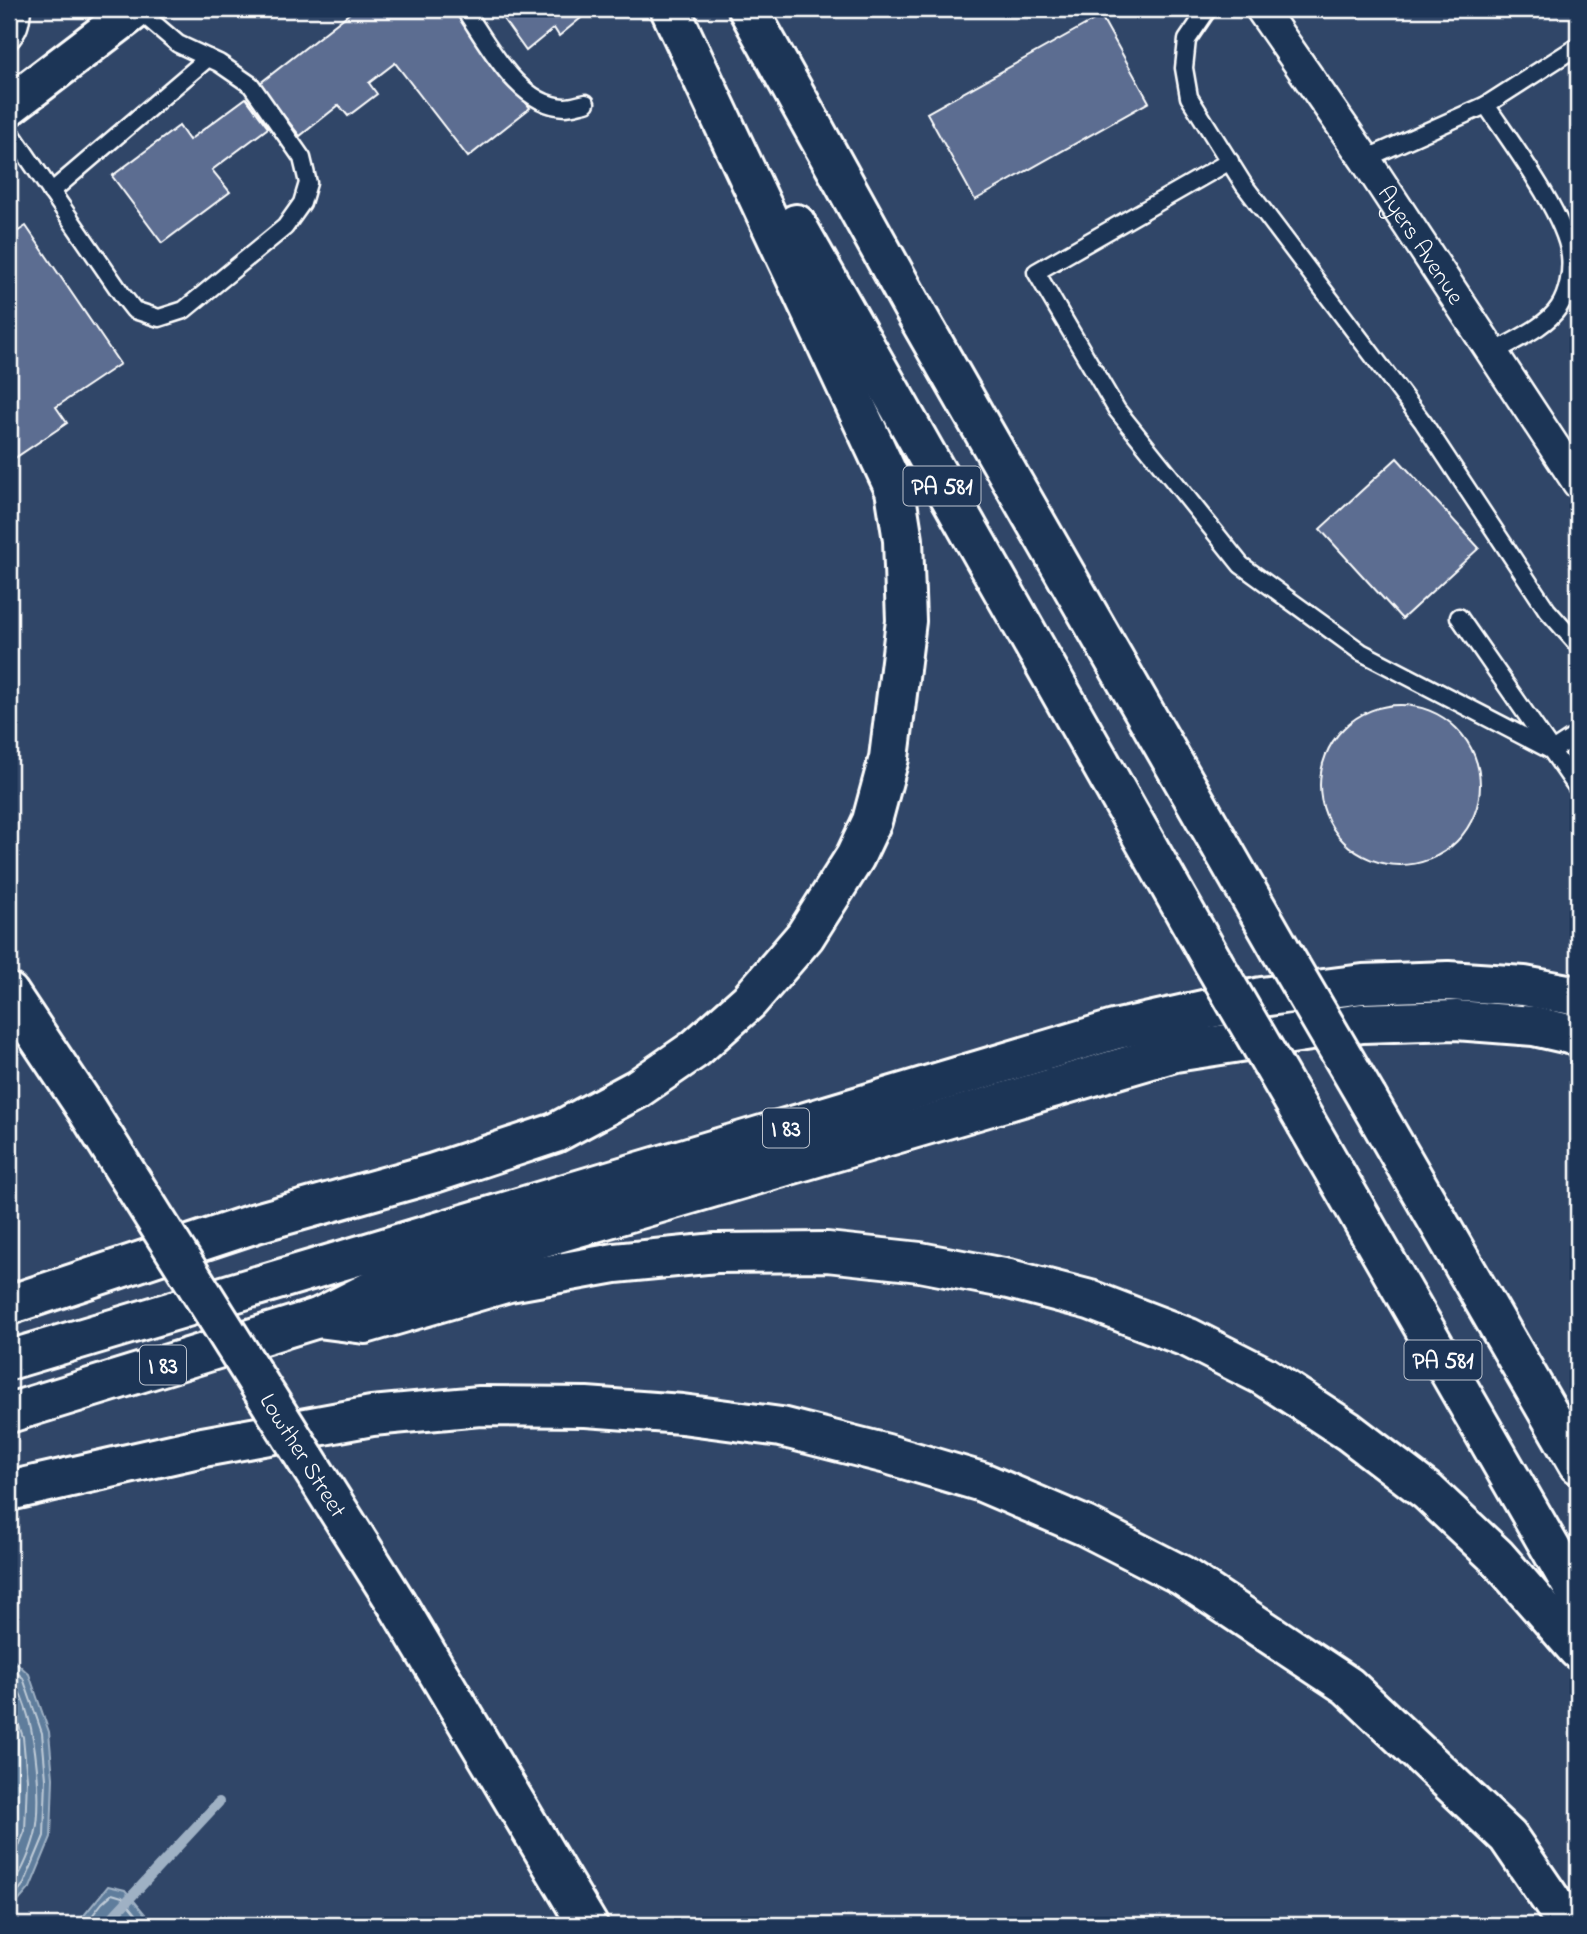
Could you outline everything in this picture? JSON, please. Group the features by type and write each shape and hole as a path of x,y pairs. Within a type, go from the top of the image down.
{"main road":[{"path":"9,106 137,9"},
{"path":"9,1305 256,1223 434,1173 555,1133 637,1089 695,1049 749,1001 806,936 855,857 872,821 889,758 906,621 903,540 895,490 670,9"},
{"name":"PA 581","path":"676,9 954,508 1578,1596"},
{"name":"PA 581","path":"748,9 913,308 1577,1462"},
{"name":"I 83","path":"9,1360 1114,1030 1261,997 1363,984 1448,981 1524,986 1578,996"},
{"name":"Lowther Street","path":"9,993 85,1107 397,1604 588,1925"},
{"path":"318,1318 387,1283 1175,1052 1362,1023 1456,1020 1534,1026 1578,1036"},
{"name":"I 83","path":"9,1413 318,1318 365,1324 509,1282 615,1263 716,1253 827,1252 920,1262 1009,1279 1079,1297 1189,1338 1264,1376 1348,1432 1428,1492 1486,1546 1578,1650"},
{"path":"9,1279 25,1279 157,1257"},
{"path":"9,1491 203,1447 359,1418 480,1406 586,1407 682,1414 780,1427 887,1454 982,1482 1084,1526 1181,1575 1348,1686 1508,1837 1568,1925"}],"street":[{"name":"Ayers Avenue","path":"1261,9 1365,159 1578,483"}],"lane":[{"path":"9,42 16,34 22,9"},
{"path":"9,130 134,310 159,318 184,310 285,227 302,203 308,183 302,158 251,85 208,58 178,44 137,9"},
{"path":"464,9 514,82 539,101 566,107 586,103"},
{"path":"1208,9 1187,40 1184,68 1189,97 1244,185 1423,422 1547,610 1578,645"},
{"path":"1365,159 1486,105 1578,46"},
{"path":"51,192 208,58"},
{"path":"1486,105 1538,184 1562,229 1570,254 1569,284 1560,306 1547,320 1493,353"},
{"path":"1230,161 1036,272 1117,410 1241,565 1360,652 1552,751"},
{"path":"1459,617 1578,789"},
{"path":"1552,751 1578,734"}],"water":[{"path":"9,1656 29,1674 49,1732 53,1778 51,1837 30,1888 9,1912"},
{"path":"108,1886 125,1890 154,1925 76,1925"}],"building":[{"path":"355,9 453,9 530,108 468,157 395,63 369,83 377,94 348,116 339,105 300,136 259,84"},
{"path":"496,9 592,9 559,36 554,28 526,51"},
{"path":"1101,16 1149,102 975,200 927,113"},
{"path":"246,98 268,128 212,170 230,192 162,243 112,176 179,126 189,140"},
{"path":"26,226 120,364 56,407 67,423 9,462 9,237"},
{"path":"1397,458 1479,548 1402,619 1320,529"},
{"path":"1400,705 1431,711 1457,728 1474,754 1480,785 1474,816 1457,842 1431,859 1400,865 1369,859 1343,842 1326,816 1320,785 1326,754 1343,728 1369,711"}],"waterway":[{"path":"105,1925 219,1802"}]}
